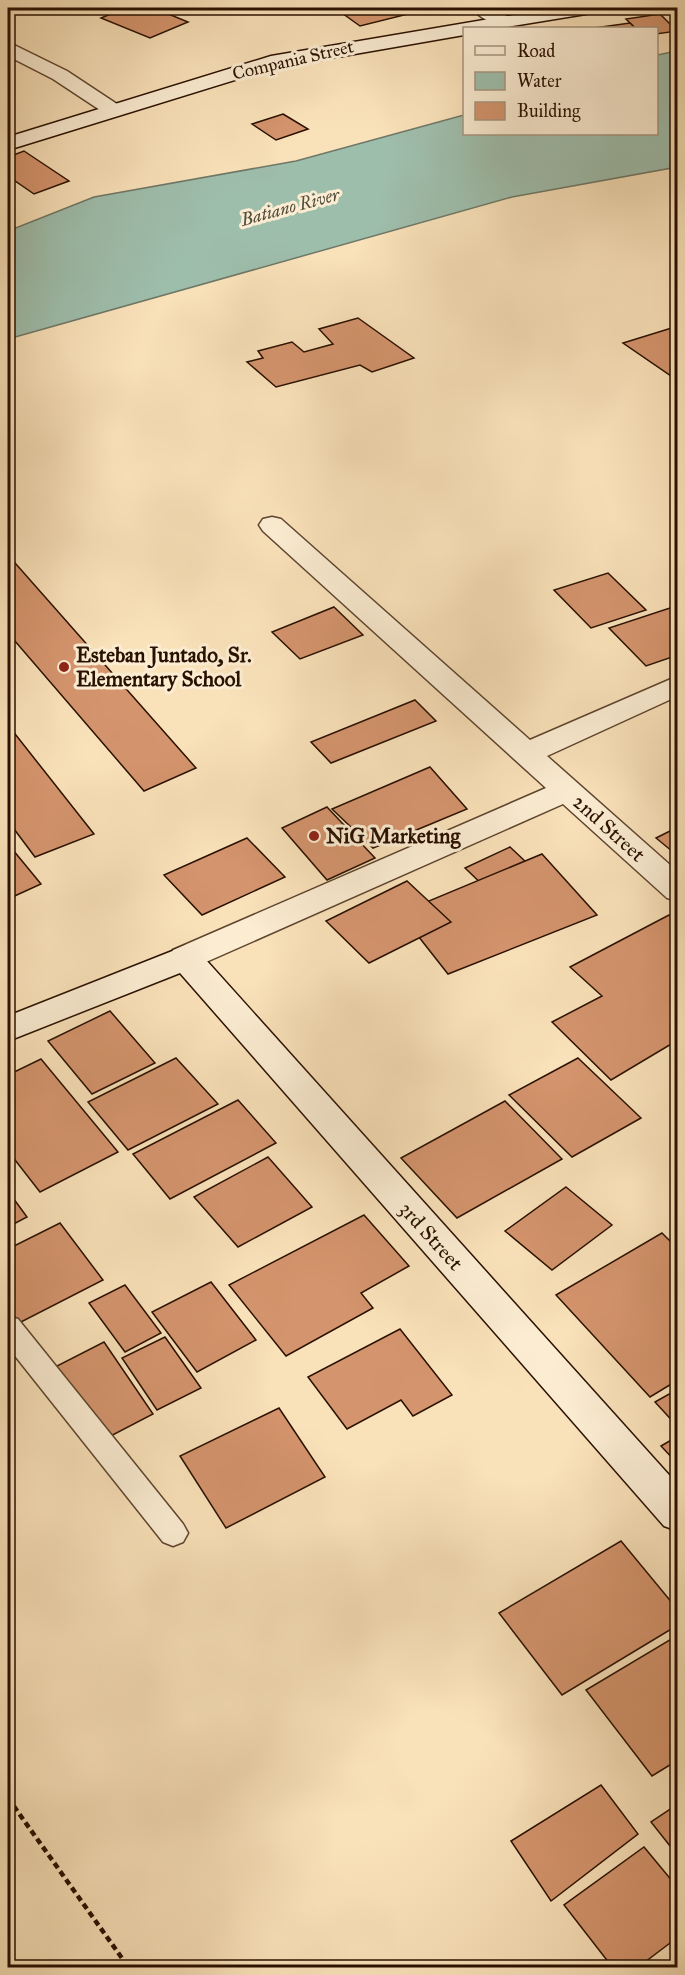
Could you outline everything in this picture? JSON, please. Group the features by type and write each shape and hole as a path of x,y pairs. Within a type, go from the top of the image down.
{"street":[{"path":"482,8 504,21"},
{"name":"Compania Street","path":"470,27 586,8"},
{"name":"Compania Street","path":"8,144 272,62 463,28"},
{"path":"8,48 60,75 114,110"},
{"name":"2nd Street","path":"272,525 678,890"},
{"path":"527,753 678,685"},
{"path":"8,1029 185,958 568,790"},
{"name":"3rd Street","path":"185,958 678,1514"}],"lane":[{"path":"8,1327 173,1533"}],"path":[{"path":"8,1797 129,1968"}],"water":[{"name":"Batiano River","path":"677,51 677,167 512,197 8,339 8,231 94,197 296,161 463,115 463,135 658,135 658,55"}],"building":[{"path":"125,8 154,8 188,22 150,38 101,18"},
{"path":"335,8 398,8 408,14 360,26"},
{"path":"660,14 677,31 658,34 658,27 634,27 626,19"},
{"path":"630,23 634,27 601,27"},
{"path":"283,114 308,129 276,140 252,124"},
{"path":"24,151 69,181 34,194 8,176 8,157"},
{"path":"358,318 414,358 372,372 360,365 276,387 247,362 263,358 258,351 292,342 304,352 333,344 319,329"},
{"path":"678,326 677,380 623,343"},
{"path":"8,555 196,768 144,791 8,633"},
{"path":"608,573 646,610 591,628 554,590"},
{"path":"676,606 678,655 646,666 609,628"},
{"path":"334,607 363,635 300,659 272,632"},
{"path":"415,700 436,721 331,763 311,742"},
{"path":"8,725 94,834 35,857 8,821"},
{"path":"430,767 467,809 373,848 332,809"},
{"path":"327,807 375,858 327,880 282,828"},
{"path":"678,827 678,856 656,838"},
{"path":"247,838 285,877 202,915 164,875"},
{"path":"510,847 560,894 515,916 465,868"},
{"path":"13,850 41,884 8,899 8,852"},
{"path":"542,854 597,915 448,974 400,913"},
{"path":"407,881 451,922 369,963 326,921"},
{"path":"669,915 678,923 678,1040 611,1080 552,1022 602,996 570,967"},
{"path":"110,1011 155,1063 92,1094 48,1041"},
{"path":"176,1058 218,1104 128,1150 88,1102"},
{"path":"578,1058 641,1118 572,1157 509,1095"},
{"path":"41,1059 118,1152 40,1192 8,1151 8,1075"},
{"path":"238,1100 276,1143 170,1199 133,1154"},
{"path":"505,1101 562,1159 457,1218 401,1158"},
{"path":"268,1157 312,1207 238,1247 194,1197"},
{"path":"566,1187 612,1225 552,1270 505,1231"},
{"path":"8,1191 27,1217 8,1227"},
{"path":"364,1215 409,1266 361,1293 373,1308 286,1356 229,1285"},
{"path":"60,1223 103,1280 19,1323 8,1307 8,1249"},
{"path":"662,1233 678,1249 678,1380 650,1397 556,1295"},
{"path":"211,1282 256,1340 197,1372 152,1312"},
{"path":"125,1285 161,1333 125,1352 89,1303"},
{"path":"400,1329 452,1395 413,1416 401,1400 347,1429 308,1377"},
{"path":"165,1337 201,1388 157,1410 122,1358"},
{"path":"104,1342 153,1414 103,1440 55,1367"},
{"path":"678,1389 678,1427 655,1402"},
{"path":"279,1408 325,1477 226,1528 180,1456"},
{"path":"678,1436 678,1464 661,1446"},
{"path":"621,1541 678,1610 678,1625 562,1695 499,1613"},
{"path":"678,1635 678,1760 652,1776 586,1690"},
{"path":"601,1785 638,1834 551,1901 511,1841"},
{"path":"678,1804 678,1856 651,1822"},
{"path":"644,1847 678,1888 678,1937 637,1968 613,1968 564,1905"}],"place":[{"name":"Esteban Juntado, Sr. Elementary School","path":"64,667"},
{"name":"NiG Marketing","path":"314,836"}]}
